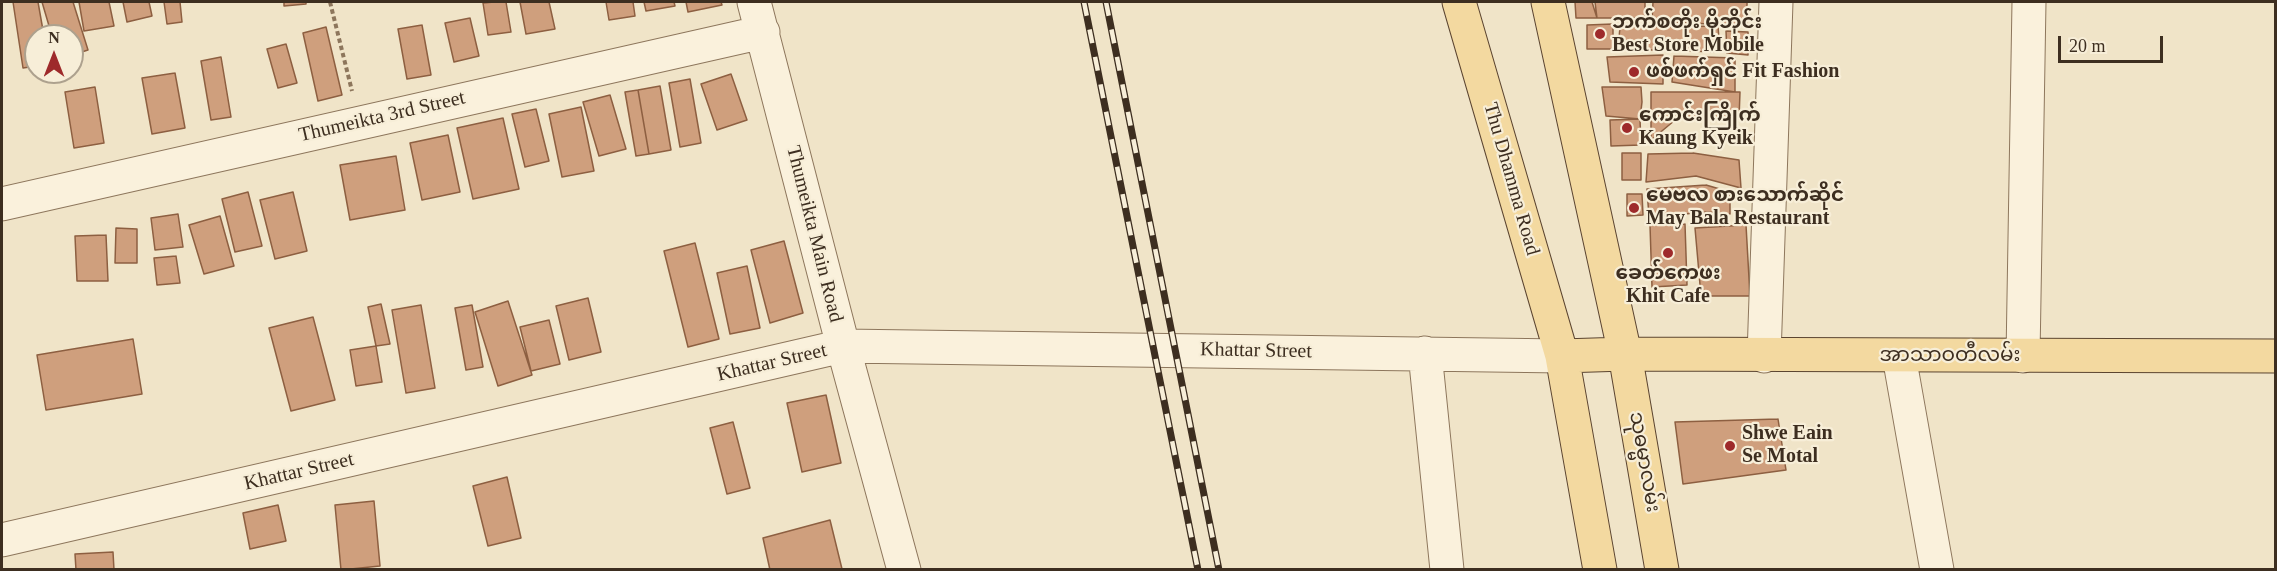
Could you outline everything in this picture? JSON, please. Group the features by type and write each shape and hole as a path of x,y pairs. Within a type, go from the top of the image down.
{"main road":[{"name":"Thu Dhamma Road","path":"1460,2 1562,356"},
{"path":"1548,2 1625,354"},
{"name":"အာသာဝတီလမ်း","path":"1562,356 1625,354 2276,356"},
{"name":"သုဓမ္မာလမ်း","path":"1625,354 1662,570"},
{"path":"1562,356 1600,570"}],"street":[{"path":"1764,356 1776,2"},
{"path":"2023,356 2029,2"},
{"name":"Thumeikta 3rd Street","path":"2,204 359,123 758,16"},
{"name":"Thumeikta Main Road","path":"758,16 843,346 904,570"},
{"name":"Khattar Street","path":"2,540 843,346 1562,356"},
{"path":"1425,353 1447,570"},
{"path":"1899,356 1937,570"}],"path":[{"path":"330,2 359,123"}],"building":[{"path":"13,2 38,2 42,24 24,24 23,68"},
{"path":"42,2 73,2 80,24 48,24"},
{"path":"79,2 109,2 114,26 84,31"},
{"path":"123,2 149,2 152,16 127,22"},
{"path":"164,2 180,2 182,22 167,24"},
{"path":"284,2 306,2 306,4 284,6"},
{"path":"506,2 511,32 488,35 483,3"},
{"path":"520,2 549,2 555,29 526,34"},
{"path":"606,2 633,2 635,16 609,20"},
{"path":"644,2 674,2 675,6 646,11"},
{"path":"686,2 721,2 722,5 688,12"},
{"path":"1575,2 1592,2 1597,18 1576,18"},
{"path":"1595,2 1645,2 1645,18 1597,18"},
{"path":"1653,2 1747,2 1747,26 1652,21"},
{"path":"470,18 479,56 454,62 445,23"},
{"path":"1613,24 1613,49 1587,49 1587,25"},
{"path":"422,25 431,75 407,79 398,29"},
{"path":"1718,26 1720,52 1618,49 1620,27"},
{"path":"326,27 342,95 318,101 303,33"},
{"path":"1726,31 1748,32 1748,55 1727,53"},
{"path":"84,37 88,50 84,51"},
{"path":"286,44 297,83 278,88 267,49"},
{"path":"1663,55 1663,84 1610,82 1607,57"},
{"path":"1674,56 1735,58 1735,92 1672,82"},
{"path":"221,57 231,117 211,120 201,61"},
{"path":"175,73 185,128 152,134 142,78"},
{"path":"731,74 747,120 717,130 701,84"},
{"path":"690,79 701,143 680,147 669,83"},
{"path":"660,86 671,150 649,154 638,90"},
{"path":"95,87 104,143 74,148 65,92"},
{"path":"1602,87 1641,87 1640,119 1606,116"},
{"path":"638,90 649,154 636,156 625,92"},
{"path":"1651,92 1740,92 1739,119 1680,116 1651,140"},
{"path":"610,95 626,149 599,156 583,102"},
{"path":"581,107 594,171 562,177 549,114"},
{"path":"536,109 549,161 525,167 512,114"},
{"path":"503,118 519,189 473,199 457,128"},
{"path":"1640,119 1641,145 1611,146 1610,120"},
{"path":"448,135 460,192 422,200 410,143"},
{"path":"1622,153 1641,153 1641,180 1622,180"},
{"path":"1693,153 1739,160 1741,188 1696,176 1646,182 1648,154"},
{"path":"396,156 405,210 350,220 340,165"},
{"path":"1706,185 1730,192 1730,214 1708,212 1649,217 1647,189"},
{"path":"248,192 262,246 235,252 222,199"},
{"path":"293,192 307,251 275,259 260,200"},
{"path":"1627,194 1642,194 1643,215 1627,216"},
{"path":"178,214 183,247 155,250 151,218"},
{"path":"220,216 234,266 204,274 189,225"},
{"path":"1685,224 1687,285 1652,287 1650,225"},
{"path":"1746,225 1750,296 1701,296 1695,228"},
{"path":"116,228 137,229 137,263 115,263"},
{"path":"106,235 108,281 77,281 75,236"},
{"path":"784,241 803,313 770,323 751,250"},
{"path":"695,243 719,339 688,347 664,251"},
{"path":"176,256 180,283 157,285 154,258"},
{"path":"747,266 760,328 730,334 717,273"},
{"path":"588,298 601,352 569,360 556,306"},
{"path":"508,301 532,375 498,386 475,312"},
{"path":"381,304 390,344 376,346 368,307"},
{"path":"421,305 435,388 406,393 392,310"},
{"path":"472,305 483,367 466,370 455,308"},
{"path":"313,317 335,400 291,411 269,328"},
{"path":"549,320 560,364 531,371 520,327"},
{"path":"133,339 142,394 46,410 37,355"},
{"path":"376,346 382,382 356,386 350,350"},
{"path":"826,395 841,463 802,472 787,403"},
{"name":"Shwe Eain Se Motal","path":"1778,419 1786,470 1683,484 1675,422"},
{"path":"733,422 750,488 727,494 710,428"},
{"path":"507,477 521,538 488,546 473,486"},
{"path":"374,501 380,566 341,570 335,505"},
{"path":"278,505 286,541 250,549 243,513"},
{"path":"830,520 842,569 770,570 763,538"},
{"path":"113,552 114,570 76,570 75,554"}],"railway":[{"path":"1084,2 1198,570"},
{"path":"1106,2 1219,570"}],"place":[{"name":"ဘက်စတိုး မိုဘိုင်း Best Store Mobile","path":"1600,34"},
{"name":"ဖစ်ဖက်ရှင် Fit Fashion","path":"1634,72"},
{"name":"ကောင်းကြိုက် Kaung Kyeik","path":"1627,128"},
{"name":"မေဗလ စားသောက်ဆိုင် May Bala Restaurant","path":"1634,208"},
{"name":"ခေတ်ကေဖး Khit Cafe","path":"1668,253"},
{"name":"Shwe Eain Se Motal","path":"1730,446"}]}
